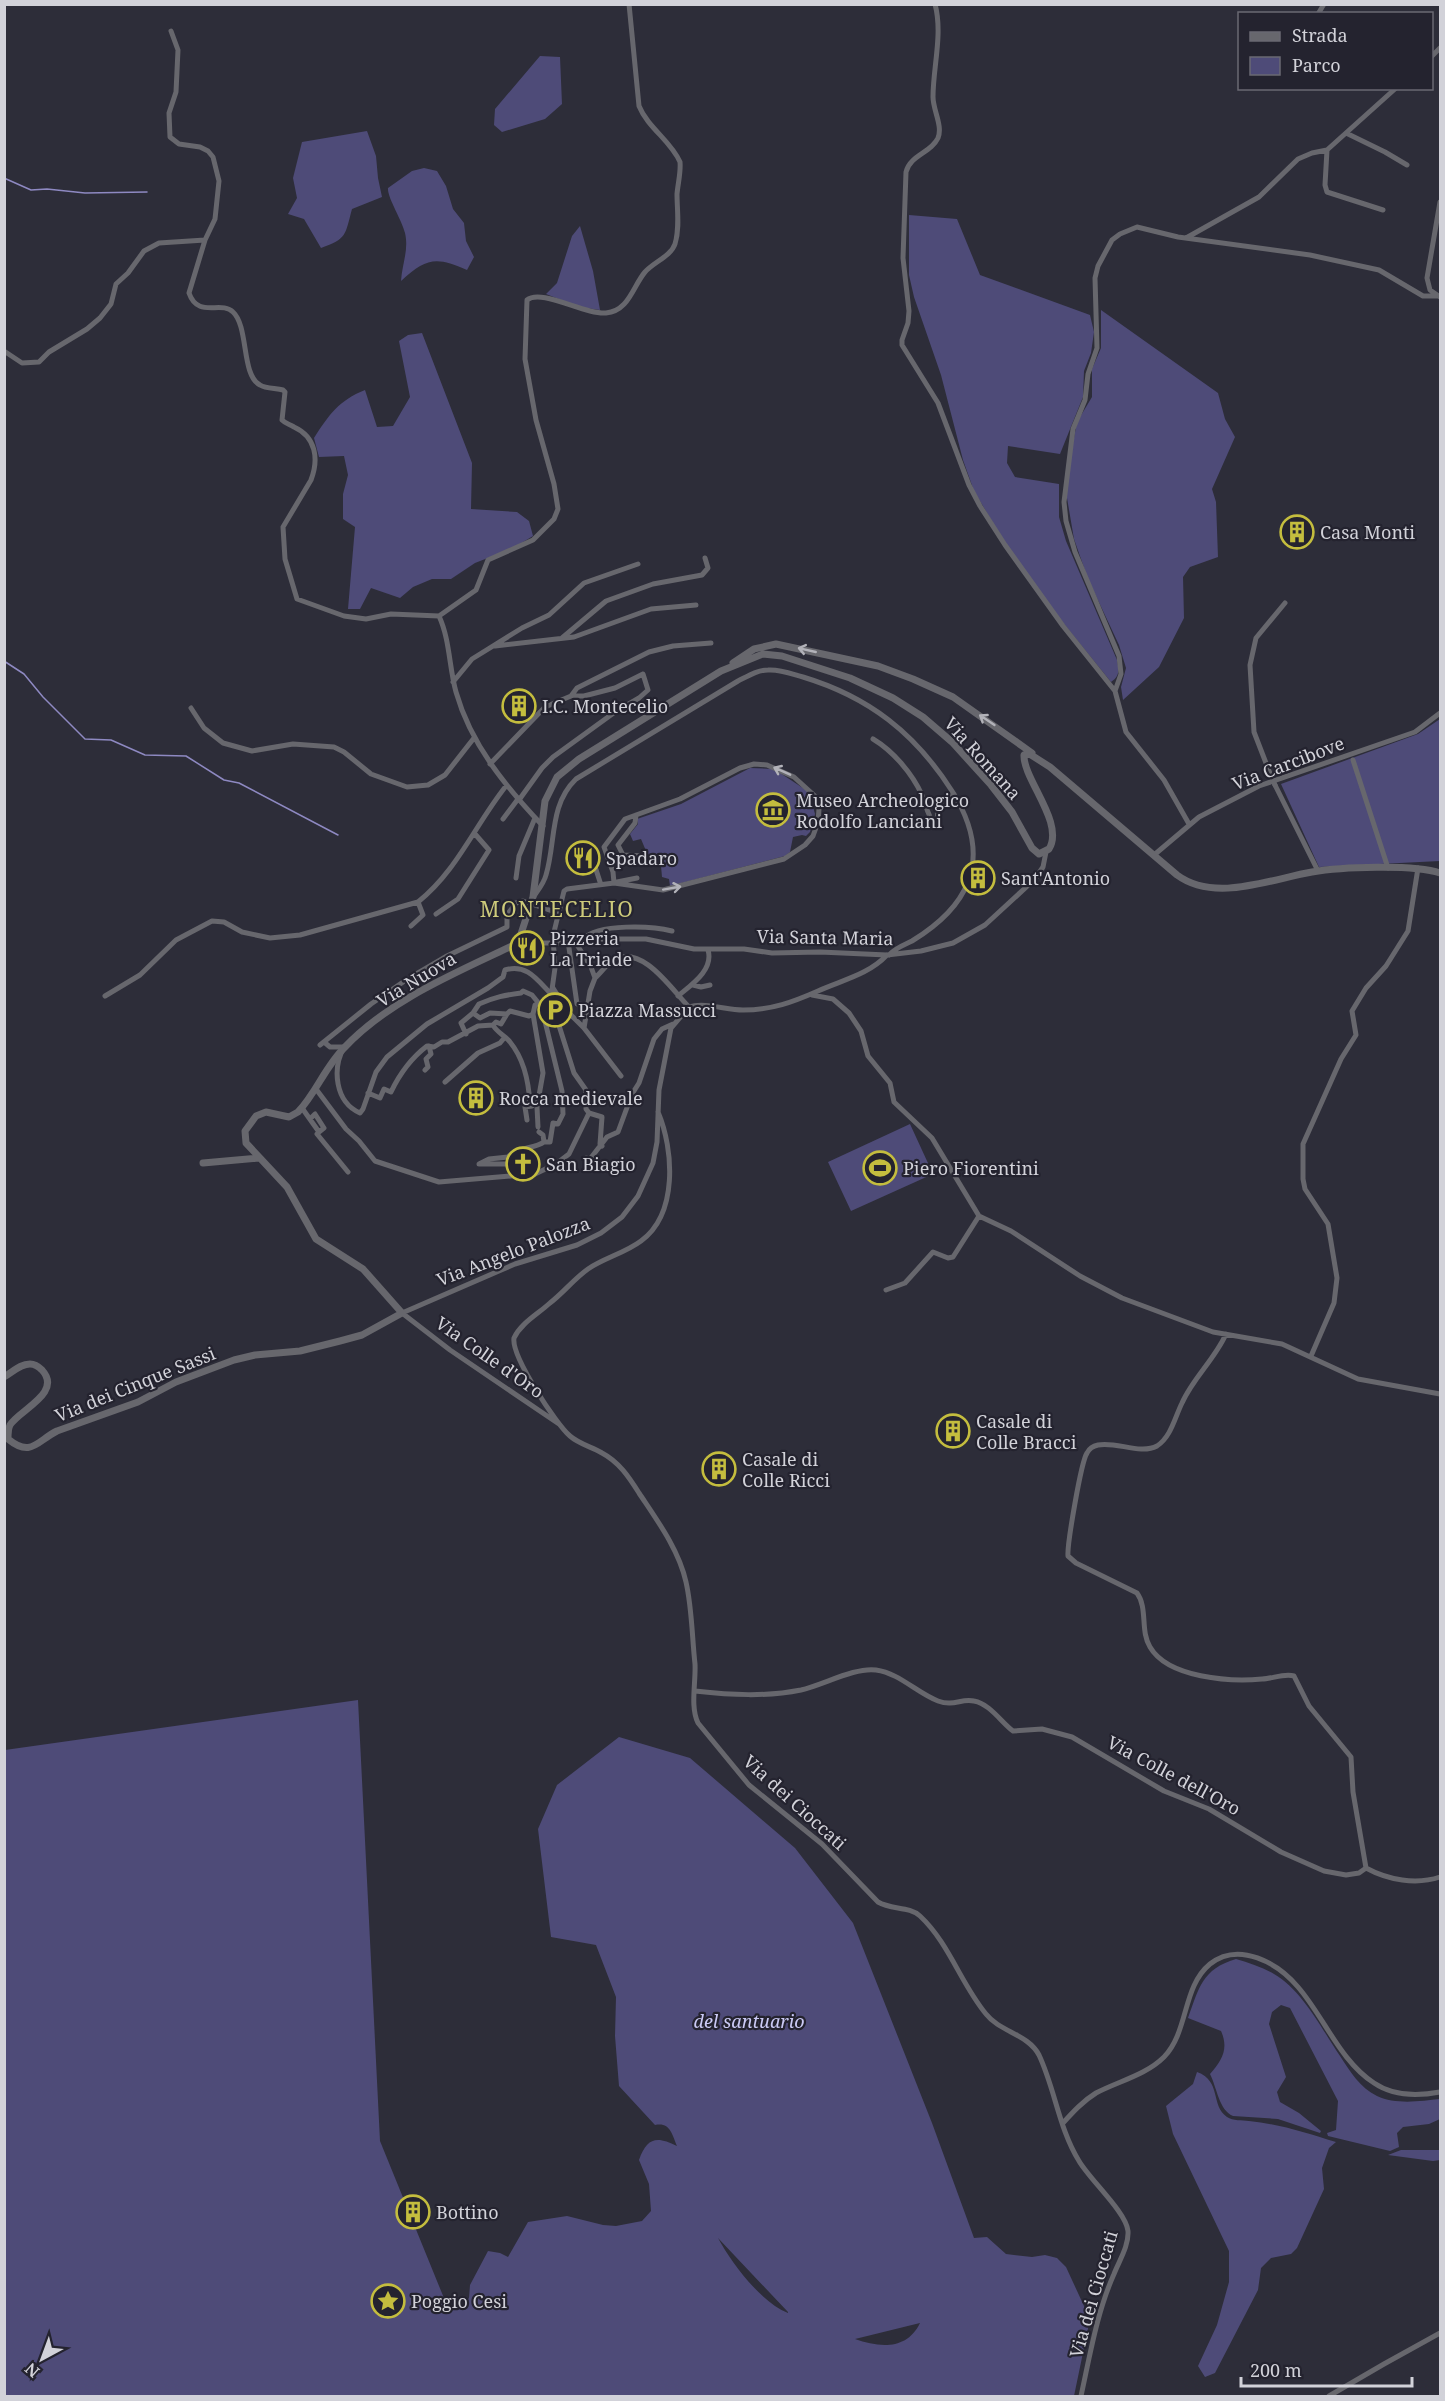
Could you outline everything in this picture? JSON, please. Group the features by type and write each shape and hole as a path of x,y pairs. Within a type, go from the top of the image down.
{"street":[{"path":"171,31 178,50 176,92 169,113 170,137 179,144 200,147 208,151 213,157 219,181 215,219 205,240 190,287 191,298 204,308 232,311 238,319 246,357 254,378 260,385 285,392 282,420 308,437 315,452 314,471 283,527 285,559 297,599 344,616 366,619 391,614 439,616 476,590 488,560 531,541 558,512 557,493 537,424 525,359 527,300 534,296 542,296 589,312 613,312 626,303 645,273 675,245 678,229 680,162 639,106 629,4"},
{"path":"935,4 938,27 933,100 939,133 936,142 910,163 906,172 903,258 909,311 902,345 936,399 971,490 980,506 1063,626 1115,691 1125,730 1164,780 1189,824"},
{"path":"1186,238 1259,197 1298,159 1327,150 1393,90"},
{"path":"1346,133 1407,165"},
{"path":"1327,150 1325,185 1327,192 1383,210"},
{"path":"1439,296 1428,287 1427,273 1440,202"},
{"path":"1115,691 1122,671 1119,656 1073,548 1064,506 1065,479 1073,429 1085,400 1088,374 1096,348 1095,278 1110,242 1131,228 1141,227 1186,238 1303,254 1371,268 1388,274 1423,296 1439,296"},
{"path":"4,351 22,363 39,362 49,352 87,329 100,318 111,304 116,284 128,273 144,251 159,243 205,240"},
{"path":"561,639 606,601 653,584 702,575 708,568 705,558"},
{"path":"453,682 472,659 522,628 549,615 584,583 638,564"},
{"path":"1286,603 1256,638 1250,665 1254,732 1275,785 1318,871"},
{"path":"494,646 581,636 651,609 696,605"},
{"path":"439,616 445,632 453,682 474,738 506,786 543,826"},
{"path":"571,696 578,688 649,652 673,646 711,643"},
{"path":"730,666 746,653 773,644 792,646 872,665 913,679 956,699 1034,755 1183,879 1207,887 1245,885 1318,871 1418,868 1440,873"},
{"name":"Via Romana","path":"532,901 543,826 543,811 548,792 564,770 730,666 760,655 776,654 845,675 897,700 928,721 952,742 1006,803 1034,850 1039,854 1046,852 1052,843 1051,828 1044,805 1024,758 1026,753 1034,755"},
{"path":"518,944 532,901 545,878 558,805 570,785 580,776 760,670 782,671 817,681 848,693 866,704 914,740 933,763 967,817 971,836 972,867 968,884 956,904 942,919 917,938 852,978 789,1004 761,1009 731,1010 697,1005 689,1007 673,1024 665,1027 655,1036 639,1083 632,1094 618,1132 608,1137 590,1159 586,1158"},
{"path":"490,764 545,707 571,696 584,696 615,688 643,674 648,690 553,757 503,819"},
{"path":"191,708 204,728 223,742 252,751 293,744 333,747 344,752 363,770 377,778 407,787 428,785 445,775 474,738"},
{"name":"Via Carcibove","path":"1154,855 1159,848 1174,840 1189,824 1259,786 1415,732 1440,713"},
{"path":"873,738 885,746 907,772 920,791 935,825 939,803 954,794"},
{"path":"1353,760 1388,868"},
{"path":"754,764 767,765 794,777 816,797 819,809 813,836 796,852 784,859 677,888 651,890 615,883 603,847 624,819 680,799 740,768 754,764"},
{"path":"105,996 140,975 176,940 212,921 224,922 242,932 270,938 300,935 418,903 450,871 506,786"},
{"path":"636,815 635,823 618,845 623,855 646,856"},
{"path":"516,878 519,856 535,818"},
{"path":"436,914 458,899 489,850 476,834"},
{"path":"589,848 601,885"},
{"name":"Via Santa Maria","path":"518,944 529,942 552,944 583,939 646,939 673,946 708,950 888,955 941,947 978,930 1006,908 1035,879 1043,867 1046,852"},
{"path":"1311,1356 1334,1303 1337,1278 1328,1224 1305,1190 1304,1144 1341,1059 1356,1035 1352,1011 1366,988 1388,963 1408,931 1418,868"},
{"path":"549,1011 555,968 553,936 564,891 567,888 615,883 637,878"},
{"path":"552,995 537,978 527,971 519,967 505,970 503,977 427,1024 387,1057 379,1067 360,1113 348,1104 338,1085 339,1064 344,1047 330,1047 322,1044 371,1004 406,980 447,956 507,927 507,915 516,903 532,901 558,913"},
{"path":"411,926 423,915 418,903"},
{"path":"583,939 591,933 616,929 650,927 672,931"},
{"path":"566,942 591,967 595,978"},
{"path":"566,942 577,1004 576,1009 568,1012"},
{"name":"Via Nuova","path":"302,1108 344,1047 370,1025 455,972 518,944"},
{"path":"678,996 693,985 708,963 708,950"},
{"path":"584,1028 590,991 595,978 616,958 637,957 644,960 689,1007"},
{"path":"693,985 701,987 710,985"},
{"path":"552,987 568,1012 584,1028 621,1076"},
{"path":"466,1034 461,1023 473,1013 479,1004 501,994 522,993 523,991 532,995 557,1019 574,1073 586,1090 586,1109 589,1113 603,1117 600,1144 602,1146"},
{"path":"812,995 834,999 849,1013 861,1031 867,1054 890,1083 894,1102 932,1138 979,1216 1015,1233 1111,1293 1206,1330 1275,1342 1311,1356 1356,1378 1440,1394"},
{"path":"577,1004 589,1005"},
{"path":"534,1106 543,1073 533,1014 535,1005 541,1006"},
{"path":"531,1174 524,1171 517,1173 512,1164 479,1164 489,1159 508,1156 512,1152 537,1147 548,1141 553,1122 558,1124 563,1114 561,1083 541,1006"},
{"path":"368,1093 380,1098 384,1089 391,1092 394,1082 411,1058 429,1046 434,1047 442,1042 448,1042 478,1026 493,1025 496,1022 501,1024 510,1011 533,1014"},
{"path":"473,1013 480,1018 490,1013 507,1014"},
{"name":"Via Angelo Palozza","path":"402,1312 515,1264 577,1245 601,1233 632,1206 646,1183 653,1163 657,1142 659,1090 673,1024"},
{"path":"493,1025 511,1043 526,1074 539,1130 548,1141"},
{"path":"445,1082 478,1053 505,1037"},
{"path":"425,1070 428,1067 426,1059 431,1054 429,1046"},
{"path":"316,1089 346,1129 375,1161 439,1182 531,1174 556,1164 569,1154 589,1113"},
{"path":"527,1120 525,1107 534,1106"},
{"path":"348,1172 316,1134 319,1132 302,1108 289,1117 263,1113 256,1116 245,1131 245,1140 249,1147 287,1187 316,1239 363,1269 402,1312"},
{"name":"Via dei Cioccati","path":"658,1112 665,1133 669,1176 666,1201 656,1225 637,1244 584,1273 525,1324 514,1338 514,1350 520,1364 561,1426 573,1438 608,1456 621,1467 645,1502 676,1555 687,1588 697,1721 745,1781 819,1841 881,1904 912,1911 920,1916 953,1960 986,2014 998,2025 1024,2039 1040,2057 1078,2161 1122,2217 1128,2233 1126,2246 1104,2301 1082,2397"},
{"path":"203,1163 259,1158"},
{"path":"886,1290 905,1282 933,1252 948,1258 953,1257 979,1216"},
{"name":"Via dei Cinque Sassi","path":"4,1377 20,1366 33,1364 40,1367 47,1378 42,1395 17,1417 8,1430 8,1439 16,1446 25,1448 37,1446 57,1431 138,1402 176,1382 234,1360 255,1355 300,1351 362,1335 402,1312"},
{"name":"Via Colle d'Oro","path":"402,1312 450,1350 561,1426"},
{"path":"1226,1334 1212,1359 1185,1396 1173,1424 1161,1443 1146,1449 1101,1445 1087,1452 1068,1554 1076,1563 1137,1593 1141,1602 1148,1644 1155,1653 1170,1664 1224,1680 1266,1679 1289,1674 1296,1678 1305,1700 1351,1757 1353,1792 1366,1868 1385,1876 1405,1880 1427,1881 1440,1877"},
{"name":"Via Colle dell'Oro","path":"695,1691 738,1696 791,1692 863,1671 879,1671 944,1703 958,1704 970,1700 979,1702 1015,1732 1042,1729 1072,1737 1160,1788 1209,1809 1281,1852 1323,1871 1346,1875 1359,1873 1366,1868"},
{"path":"1063,2123 1090,2097 1145,2070 1165,2056 1179,2033 1201,1973 1217,1959 1233,1954 1246,1954 1263,1961 1294,1982 1347,2057 1375,2084 1403,2093 1440,2092"},
{"path":"1329,2397 1440,2334"}],"green space":[{"path":"540,56 560,57 562,104 545,119 502,132 494,125 495,109"},
{"path":"367,131 376,156 382,197 352,209 344,235 336,242 321,248 304,219 288,214 297,198 293,178 302,142"},
{"path":"424,168 437,171 446,186 453,209 464,223 466,241 474,257 467,270 439,261 432,262 418,268 401,281 406,239 388,188 412,171"},
{"path":"909,215 957,219 980,275 1090,315 1094,332 1091,353 1084,371 1083,397 1060,454 1008,446 1007,463 1015,477 1059,484 1059,517 1066,541 1117,660 1118,672 1111,682 1056,614 1002,538 974,491 963,460 941,375 914,297 909,275"},
{"path":"580,226 593,271 600,310 579,307 546,294 557,283 572,236"},
{"path":"1101,310 1218,393 1225,419 1235,437 1212,489 1216,502 1218,557 1190,567 1183,577 1184,618 1159,667 1123,700 1121,687 1126,668 1119,645 1088,579 1074,539 1067,498 1067,475 1077,422 1092,397 1092,369 1101,348"},
{"path":"422,333 472,463 471,509 517,512 529,521 533,536 513,548 475,563 451,579 432,579 413,587 400,598 371,588 360,609 348,609 355,527 343,519 343,494 348,475 344,456 319,457 314,438 341,404 365,390 377,427 393,426 410,397 399,341 408,335"},
{"path":"1440,719 1440,861 1319,867 1281,784 1418,734"},
{"path":"750,768 774,769 809,792 815,814 810,832 806,836 793,837 790,852 785,856 670,886 669,879 662,877 661,866 655,856 649,858 641,839 633,841 630,834 638,824 637,819 681,804"},
{"name":"Piero Fiorentini","path":"910,1124 933,1174 851,1211 828,1162"},
{"name":"del santuario","path":"358,1700 380,2141 448,2308 461,2309 469,2298 470,2285 488,2251 508,2257 528,2222 567,2216 616,2226 642,2221 651,2211 649,2184 639,2160 642,2152 649,2143 658,2140 677,2146 667,2127 655,2125 619,2086 615,2036 616,1997 596,1945 551,1937 538,1829 557,1785 619,1737 690,1758 795,1848 853,1923 932,2123 974,2238 987,2237 1006,2254 1032,2257 1045,2255 1057,2258 1066,2267 1090,2319 1074,2396 5,2396 5,1750","holes":["718,2238 788,2312 788,2313 778,2308 748,2281","920,2323 908,2338 892,2345 874,2344 855,2339"]},
{"path":"1236,1959 1269,1972 1294,1990 1311,2011 1360,2084 1371,2093 1392,2101 1440,2099 1440,2119 1429,2124 1403,2127 1397,2133 1399,2147 1390,2151 1328,2136 1327,2133 1336,2130 1338,2101 1290,2008 1281,2005 1272,2012 1269,2024 1286,2077 1277,2092 1280,2102 1299,2113 1321,2131 1320,2133 1278,2119 1233,2116 1228,2113 1221,2104 1210,2074 1223,2054 1224,2043 1221,2031 1188,2018 1203,1981 1216,1968"},
{"path":"1197,2072 1210,2081 1219,2106 1227,2117 1282,2127 1336,2142 1329,2148 1322,2168 1324,2189 1297,2248 1291,2254 1271,2258 1261,2268 1258,2290 1215,2373 1205,2377 1198,2366 1217,2325 1229,2282 1229,2251 1173,2134 1166,2106 1193,2084"},
{"path":"1401,2150 1440,2150 1440,2160 1388,2155"}],"waterway":[{"path":"4,178 31,190 47,189 85,193 147,192"},
{"path":"4,661 24,674 43,697 85,739 111,740 145,755 186,756 224,780 239,783 338,835"}],"place":[{"name":"Casa Monti","path":"1297,532"},
{"name":"I.C. Montecelio","path":"519,706"},
{"name":"Museo Archeologico Rodolfo Lanciani","path":"773,810"},
{"name":"Spadaro","path":"583,858"},
{"name":"Sant'Antonio","path":"978,878"},
{"name":"Pizzeria La Triade","path":"527,948"},
{"name":"Piazza Massucci","path":"555,1010"},
{"name":"Rocca medievale","path":"476,1098"},
{"name":"San Biagio","path":"523,1164"},
{"name":"Piero Fiorentini","path":"880,1168"},
{"name":"Casale di Colle Bracci","path":"953,1431"},
{"name":"Casale di Colle Ricci","path":"719,1469"},
{"name":"Bottino","path":"413,2212"},
{"name":"Poggio Cesi","path":"388,2301"}],"district":[{"name":"MONTECELIO","path":"557,909"}]}
